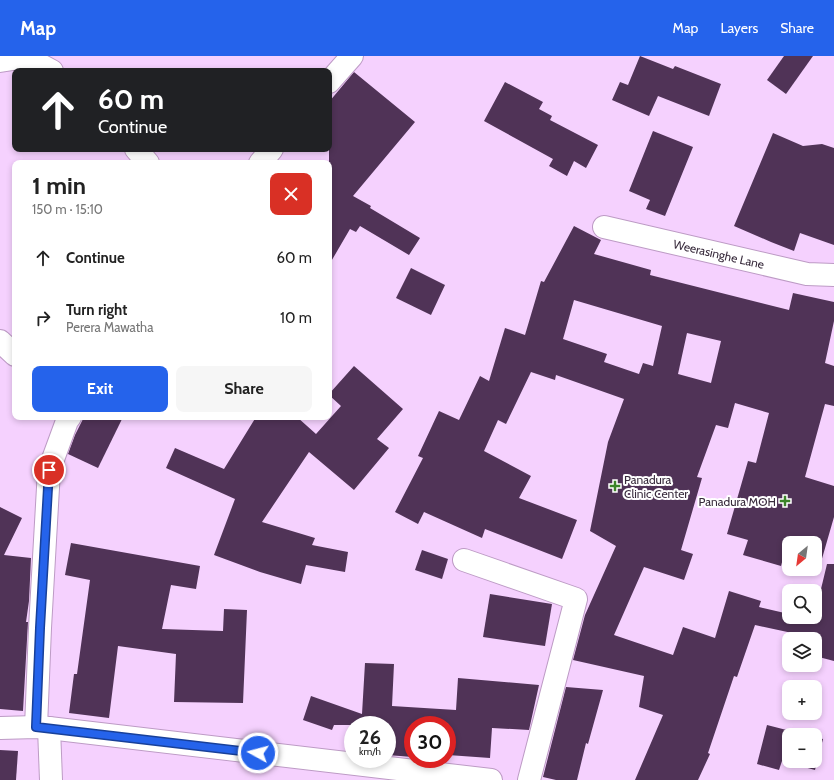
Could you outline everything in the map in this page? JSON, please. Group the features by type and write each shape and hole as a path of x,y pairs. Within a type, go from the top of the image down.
{"street":[{"path":"332,79 352,56"},
{"path":"0,61 26,57 46,68"},
{"path":"139,152 145,160"},
{"path":"263,160 269,152"},
{"name":"Weerasinghe Lane","path":"604,227 807,274 834,275"},
{"path":"0,342 12,352"},
{"path":"51,780 40,628 49,470 69,420"},
{"path":"464,560 576,599 530,780"},
{"path":"0,728 47,728 491,780"}],"building":[{"path":"640,56 673,69 675,66 721,84 709,116 658,96 649,116 612,100 620,82 628,85"},
{"path":"784,56 813,56 786,94 767,80"},
{"path":"354,72 415,122 353,196 420,238 409,255 360,226 356,232 350,229 332,260 332,160 329,160 329,152 332,152 332,98"},
{"path":"505,82 543,102 539,109 552,116 550,120 598,145 586,168 574,161 567,176 549,166 553,159 484,121"},
{"path":"653,131 693,147 665,216 646,209 650,200 629,191"},
{"path":"773,133 803,146 822,144 834,148 834,245 800,233 794,251 734,226"},
{"path":"574,226 601,240 594,254 651,270 650,275 789,310 793,293 834,302 834,321 825,363 834,366 834,406 825,404 805,477 834,486 834,517 822,559 822,536 782,536 781,566 743,555 748,540 727,534 748,461 756,463 769,413 735,403 728,428 716,425 697,477 702,478 681,550 693,554 684,580 644,567 614,635 673,655 683,627 715,638 729,591 761,601 759,607 782,612 782,624 822,624 822,585 827,564 834,564 834,661 822,658 822,632 787,632 755,625 737,677 734,676 708,753 710,754 698,780 635,780 663,715 639,707 644,676 573,660 585,615 616,546 590,531 608,442 624,399 556,375 555,380 531,372 506,424 498,420 484,451 531,476 519,498 577,520 562,559 485,529 482,538 424,512 418,524 395,512 423,458 418,456 439,411 459,420 480,376 489,381 505,328 525,335 541,281 544,282","holes":["574,300 662,326 653,366 643,363 639,374 604,362 607,354 563,339","687,333 721,341 711,383 678,374"]},
{"path":"411,268 445,285 431,315 396,298"},
{"path":"354,366 403,409 377,439 389,448 354,490 309,452 262,522 315,538 312,545 348,552 345,572 306,565 301,584 260,572 214,555 235,499 166,468 175,448 224,469 254,420 300,420 316,434 328,420 332,420 332,416 341,406 332,398 332,391"},
{"path":"82,420 122,420 98,468 68,454"},
{"path":"0,507 22,518 4,555 31,558 29,601 26,622 28,622 23,711 0,709"},
{"path":"71,543 200,566 196,589 171,585 162,629 223,631 224,609 247,610 243,703 174,702 176,654 118,646 109,718 69,713 74,674 77,674 90,580 65,575"},
{"path":"422,550 448,559 442,579 415,570"},
{"path":"490,594 552,604 545,646 483,637"},
{"path":"365,663 394,664 392,706 456,710 458,678 539,685 529,730 492,728 490,758 456,756 456,716 404,716 404,756 396,756 396,716 344,716 344,725 334,725 332,730 303,720 311,696 362,714"},
{"path":"566,687 603,690 588,744 586,743 577,780 556,780 543,777"},
{"path":"767,725 782,729 782,761 779,770 757,764"},
{"path":"0,750 18,751 16,780 0,780"}],"place":[{"name":"Panadura Clinic Center","path":"615,486"},
{"name":"Panadura MOH","path":"785,501"}],"route":[{"path":"49,470 36,727 258,753"}]}
